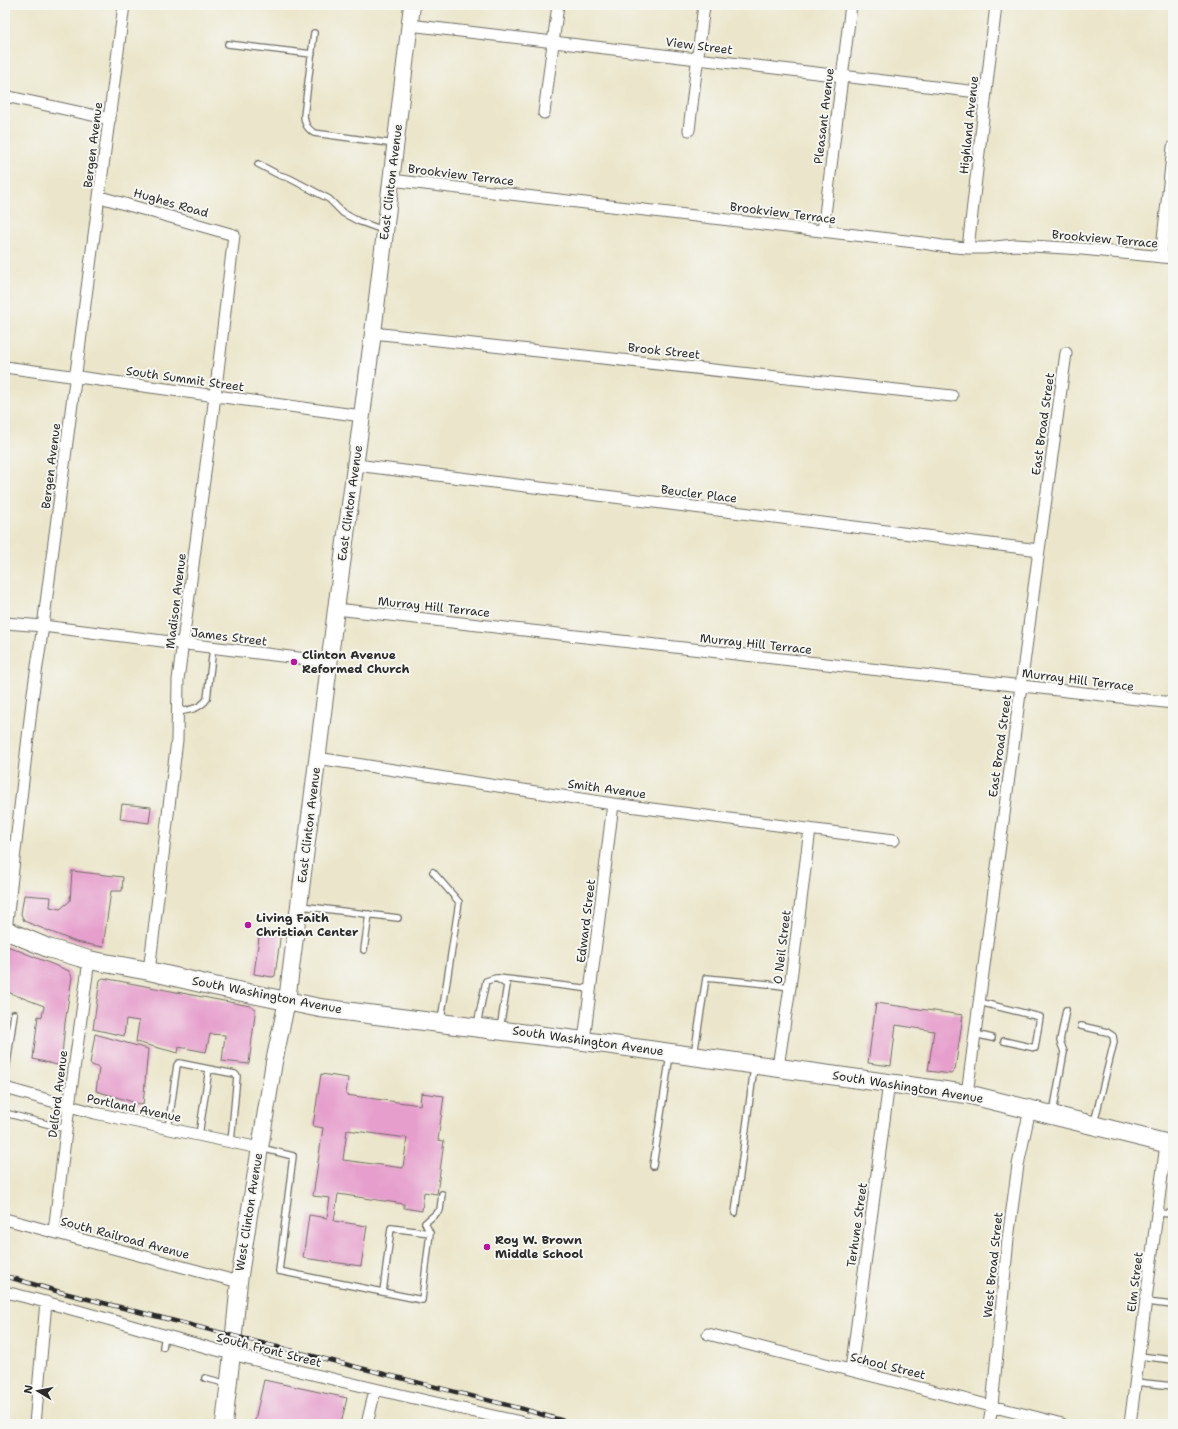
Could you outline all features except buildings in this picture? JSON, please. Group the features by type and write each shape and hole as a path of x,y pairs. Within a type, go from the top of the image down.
{"main road":[{"name":"South Washington Avenue","path":"5,930 48,948 89,960 149,971 320,1008 500,1029 967,1094 1170,1144"}],"street":[{"name":"Bergen Avenue","path":"5,930 10,844 43,626 124,5"},
{"name":"East Clinton Avenue","path":"286,1001 373,333 412,5"},
{"path":"544,113 558,5"},
{"path":"688,130 704,5"},
{"name":"Pleasant Avenue","path":"823,231 851,5"},
{"name":"Highland Avenue","path":"968,248 996,5"},
{"name":"View Street","path":"409,25 986,93"},
{"path":"5,96 110,119"},
{"path":"1161,257 1173,147"},
{"name":"Brookview Terrace","path":"391,180 968,248 1015,245 1082,249 1173,258"},
{"name":"Hughes Road","path":"100,197 234,235"},
{"name":"Madison Avenue","path":"149,971 177,740 178,680 215,396 234,235"},
{"name":"Brook Street","path":"373,333 952,396"},
{"name":"East Broad Street","path":"967,1094 1038,550 1066,353"},
{"name":"South Summit Street","path":"5,367 362,416"},
{"name":"Beucler Place","path":"356,465 1038,550"},
{"name":"Murray Hill Terrace","path":"336,609 1173,703"},
{"name":"James Street","path":"5,623 43,626 330,662"},
{"name":"Smith Avenue","path":"318,758 613,804 894,840"},
{"name":"Edward Street","path":"584,1041 613,804"},
{"name":"O Neil Street","path":"778,1067 810,830"},
{"name":"Delford Avenue","path":"54,1232 69,1106 89,960"},
{"name":"West Clinton Avenue","path":"224,1424 239,1282 259,1148 286,1001"},
{"name":"Terhune Street","path":"851,1370 889,1083"},
{"name":"Portland Avenue","path":"5,1088 95,1113 259,1148"},
{"name":"West Broad Street","path":"989,1424 1008,1239 1018,1165 1030,1109"},
{"name":"Elm Street","path":"1130,1424 1157,1213 1170,1144"},
{"name":"South Railroad Avenue","path":"5,1219 239,1282"},
{"name":"South Front Street","path":"5,1292 46,1302 164,1341 232,1354 375,1390 529,1424"},
{"path":"35,1424 46,1302"},
{"name":"School Street","path":"708,1334 1062,1424"},
{"path":"367,1424 375,1390"}],"lane":[{"path":"314,33 304,116 308,129 314,133 395,144"},
{"path":"228,44 312,54"},
{"path":"258,164 279,175 289,178 329,200 343,213 358,221 385,231"},
{"path":"177,712 197,708 204,704 207,699 213,648"},
{"path":"433,872 459,902 441,1022"},
{"path":"299,906 398,918"},
{"path":"364,950 369,914"},
{"path":"477,1027 486,981 496,978 591,989"},
{"path":"496,978 507,985 500,1029"},
{"path":"694,1056 706,978 790,987"},
{"path":"979,1002 1040,1017 1034,1048 1004,1041"},
{"path":"1053,1115 1064,1052 1060,1041 1066,1010"},
{"path":"5,1078 14,1014"},
{"path":"1081,1026 1108,1032 1113,1036 1114,1042 1093,1125"},
{"path":"975,1034 992,1038"},
{"path":"653,1166 671,1053"},
{"path":"168,1128 177,1065 179,1063 235,1074 237,1076 231,1142"},
{"path":"735,1213 755,1064"},
{"path":"199,1135 209,1069"},
{"path":"5,1113 66,1130"},
{"path":"259,1148 293,1156 279,1271 422,1300 430,1233 425,1223 440,1210 442,1194"},
{"path":"1157,1213 1173,1214"},
{"path":"382,1292 391,1228 430,1233"},
{"path":"1146,1302 1173,1305"},
{"path":"1139,1356 1173,1360"},
{"path":"205,1378 229,1384"},
{"path":"1136,1382 1173,1386"}],"railway":[{"path":"5,1276 60,1292 523,1409 574,1424"}],"place":[{"name":"Clinton Avenue Reformed Church","path":"294,662"},
{"name":"Living Faith Christian Center","path":"248,925"},
{"name":"Roy W. Brown Middle School","path":"487,1247"}]}
